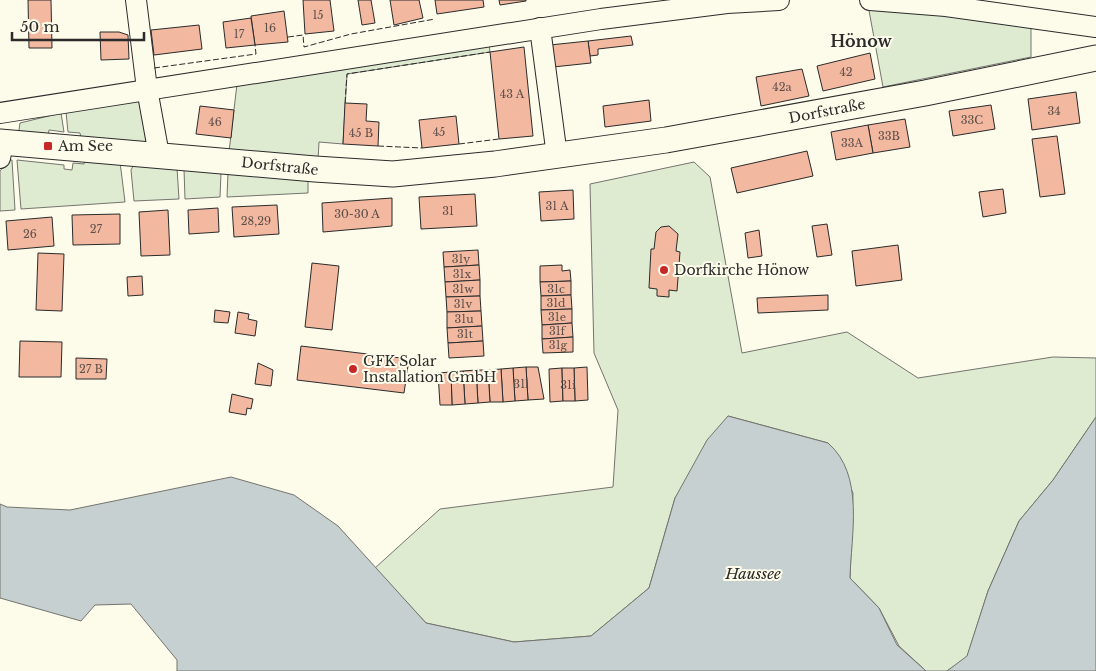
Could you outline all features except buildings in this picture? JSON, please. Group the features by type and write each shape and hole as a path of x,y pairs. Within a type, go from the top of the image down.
{"main road":[{"name":"Dorfstraße","path":"1,148 159,155 315,170 393,174 557,156 704,134 1096,58"}],"street":[{"path":"136,0 147,89 159,155"},
{"path":"0,113 540,28 718,4 779,0"},
{"path":"870,0 946,6 1096,27"},
{"path":"540,28 557,156"}],"green space":[{"path":"868,5 1031,27 1031,57 883,87"},
{"path":"489,43 490,52 347,74 343,144 319,142 318,160 229,152 237,84"},
{"path":"144,100 151,144 81,138 80,133 68,132 66,112"},
{"path":"61,113 64,132 49,130 48,135 20,132 19,130 20,123"},
{"path":"9,160 12,160 15,210 0,211 0,171"},
{"path":"17,160 64,165 64,169 72,170 73,163 84,164 85,160 120,162 125,202 21,209"},
{"path":"694,162 710,177 742,353 847,332 918,378 1053,357 1096,358 1096,417 1053,480 1019,521 988,591 967,657 947,671 926,671 899,646 879,608 850,578 853,493 828,443 728,416 675,498 649,588 591,636 514,642 426,623 375,568 440,509 613,487 618,410 594,353 590,184"},
{"path":"134,164 177,168 179,199 134,201 131,170"},
{"path":"184,169 221,173 220,197 185,199"},
{"path":"228,173 308,179 308,193 227,197"}],"water":[{"name":"Haussee","path":"728,416 828,443 840,456 847,472 853,506 850,578 879,608 897,645 926,671 177,671 177,660 131,604 95,605 81,621 0,598 0,504 7,507 70,510 231,477 294,495 338,526 426,623 514,642 591,636 649,588 675,498 707,440"},
{"path":"1096,417 1096,671 947,671 967,656 988,591 1019,521 1053,480"}],"fence":[{"path":"288,37 303,35 304,47 351,34 435,19"},
{"path":"154,68 256,54 255,45"},
{"path":"345,103 347,74 490,52"},
{"path":"459,144 499,139"},
{"path":"378,146 422,148"}],"place":[{"name":"Am See","path":"48,146"},
{"name":"Dorfkirche Hönow","path":"664,270"},
{"name":"GFK Solar Installation GmbH","path":"353,369"}],"district":[{"name":"Hönow","path":"861,41"}]}
